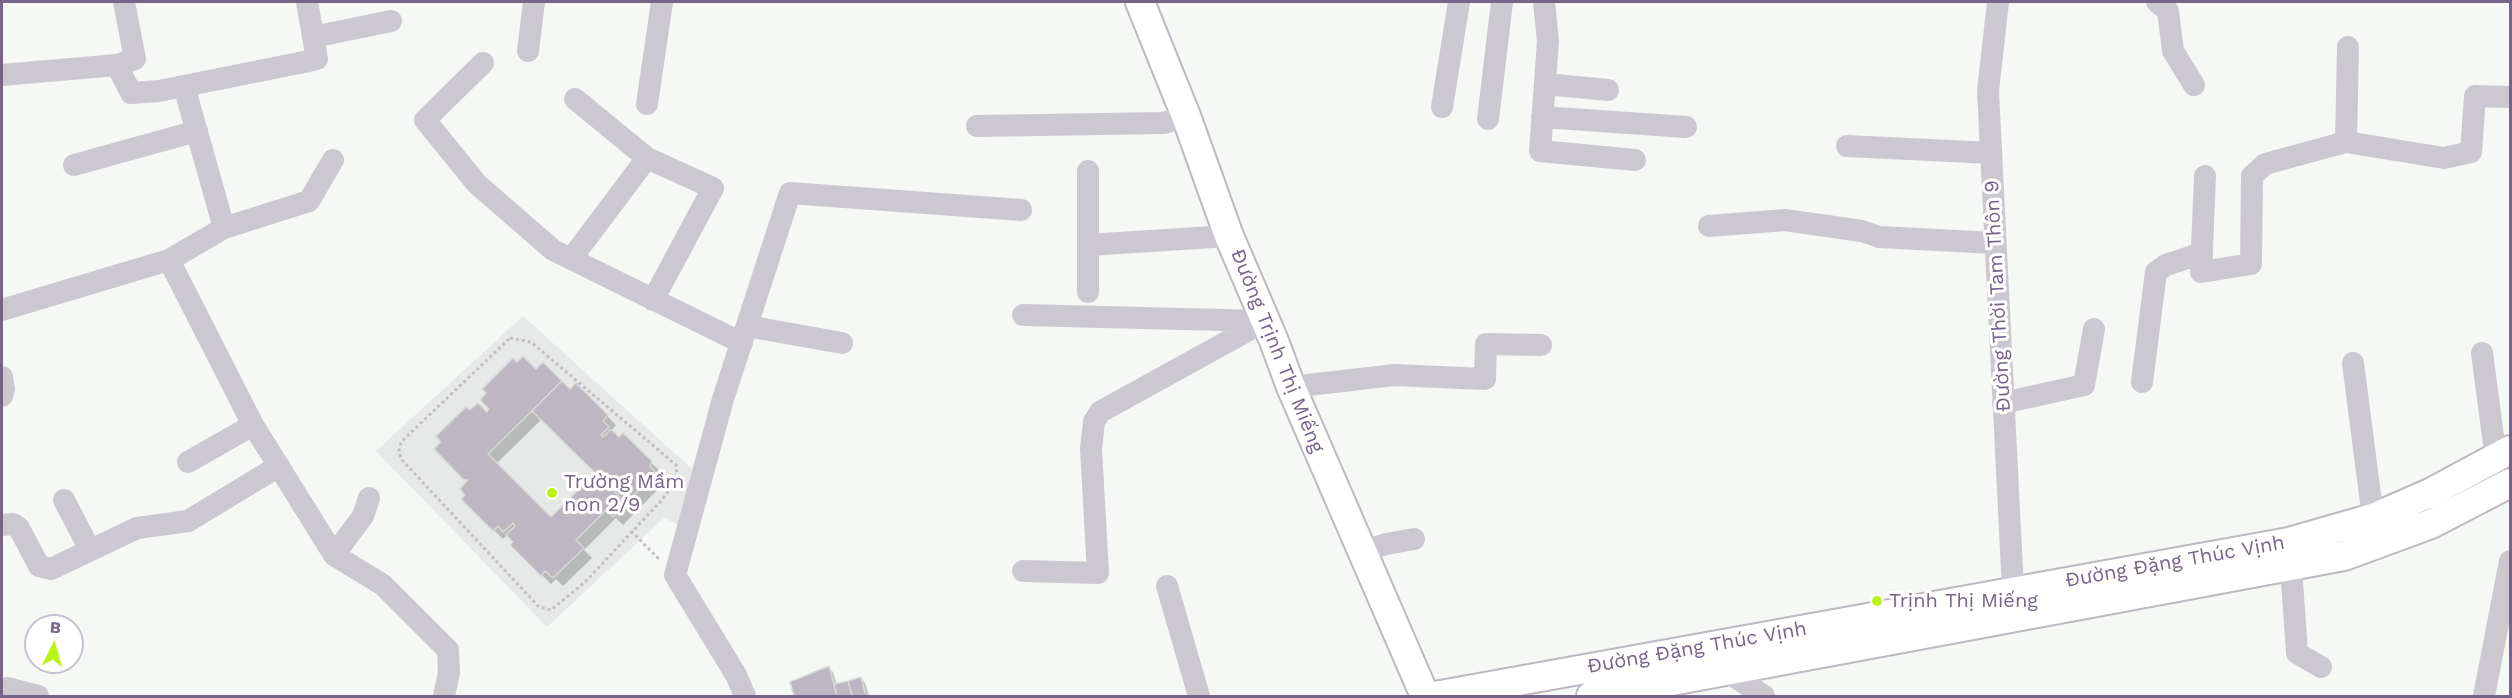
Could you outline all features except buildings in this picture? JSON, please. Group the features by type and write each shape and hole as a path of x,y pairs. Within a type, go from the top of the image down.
{"main road":[{"name":"Đường Trịnh Thị Miếng","path":"1140,2 1186,116 1229,236 1291,387 1425,696"},
{"name":"Đường Đặng Thúc Vịnh","path":"1435,696 2289,542 2373,519 2430,493 2503,455"},
{"name":"Đường Đặng Thúc Vịnh","path":"1591,696 2344,556 2431,524 2511,483"}],"street":[{"path":"2,75 117,65 135,59 124,2"},
{"path":"117,65 131,93 184,86 317,59 307,2"},
{"path":"528,51 534,2"},
{"path":"647,104 662,2"},
{"path":"1442,107 1459,2"},
{"path":"1488,118 1503,2"},
{"path":"1544,2 1548,41 1540,151 1635,160"},
{"name":"Đường Thời Tam Thôn 9","path":"1998,2 1988,91 2013,590"},
{"path":"2157,2 2168,11 2173,51 2194,86"},
{"path":"313,37 391,21"},
{"path":"2346,142 2348,47"},
{"path":"483,63 425,120 477,184 553,250 653,300 744,334 842,343"},
{"path":"1545,84 1608,90"},
{"path":"184,86 224,228"},
{"path":"2205,176 2201,272 2251,264 2252,176 2265,164 2346,142 2444,158 2471,152 2475,96 2511,97"},
{"path":"575,99 647,158 713,188 653,300"},
{"path":"977,126 1164,123 1186,116"},
{"path":"1542,117 1686,127"},
{"path":"74,165 196,131"},
{"path":"1847,146 1991,153"},
{"path":"571,259 647,158"},
{"path":"2,310 169,260 224,228 309,201 333,160"},
{"path":"1088,171 1088,292"},
{"path":"745,696 736,675 675,575 723,399 790,193 1022,210"},
{"path":"1709,226 1785,220 1863,231 1879,237 1995,243"},
{"path":"1088,245 1229,236"},
{"path":"2142,382 2156,272 2166,265 2202,253"},
{"path":"169,260 253,425 334,555 383,585 448,650 449,673 444,696"},
{"path":"1023,315 1265,321"},
{"path":"1023,571 1098,573 1091,449 1094,422 1100,412 1265,321"},
{"path":"2003,402 2084,385 2094,329"},
{"path":"1291,387 1394,375 1485,379 1486,344 1541,345"},
{"path":"2482,352 2503,455"},
{"path":"2353,363 2373,519"},
{"path":"2,377 4,389 2,396"},
{"path":"188,462 253,425"},
{"path":"2,525 13,524 19,528 39,566 51,569 137,528 188,520 279,466"},
{"path":"334,555 363,516 369,498"},
{"path":"64,500 90,550"},
{"path":"1362,552 1386,544 1414,539"},
{"path":"2484,696 2511,561"},
{"path":"2292,567 2297,653 2321,667"},
{"path":"1167,586 1199,696"},
{"path":"1726,671 1764,696"},
{"path":"8,688 38,696"}],"path":[{"path":"510,338 531,342 676,465 678,474 672,487 631,531 564,602 551,610 543,610 401,459 399,450 402,442 510,338"},
{"path":"631,531 675,575"}],"shaded area":[{"name":"Trường Mầm non 2/9","path":"523,316 692,469 679,525 664,518 547,627 376,451"}],"place":[{"name":"Trường Mầm non 2/9","path":"552,493"},
{"name":"Trịnh Thị Miếng","path":"1877,601"}]}
